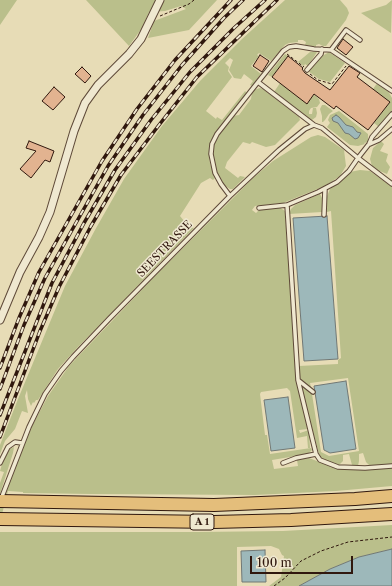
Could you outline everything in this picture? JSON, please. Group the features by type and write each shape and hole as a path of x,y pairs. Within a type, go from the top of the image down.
{"highway":[{"name":"A 1","path":"0,501 214,505 320,501 392,496"},
{"name":"A 1","path":"6,519 221,522 392,514"}],"street":[{"path":"0,320 20,272 39,237 50,212 74,131 85,103 98,85 129,54 141,39 160,0"}],"lane":[{"path":"331,50 346,30 360,40"},
{"path":"230,196 215,173 211,154 212,144 217,134 258,82 289,47 296,46 331,50 392,91"},
{"path":"307,70 321,54 322,49"},
{"path":"258,82 314,125 322,128 392,184"},
{"path":"259,208 287,205 325,189 337,182 348,171 369,144 372,137 392,114"},
{"name":"SEESTRASSE","path":"0,501 33,417 45,394 73,357 230,196 294,138 305,129 314,125"},
{"path":"369,144 379,140 392,129"},
{"path":"324,216 325,189"},
{"path":"287,205 298,380 316,454 320,460 338,467 365,468 392,466"},
{"path":"298,380 313,392"},
{"path":"0,463 8,447 15,442 22,443"},
{"path":"283,463 296,458 316,454"}],"path":[{"path":"150,20 189,4 194,0"},
{"path":"283,52 318,80 332,84 349,62"},
{"path":"274,586 285,578 301,561 316,552 348,542 392,537"}],"green space":[{"path":"0,0 17,0 0,25"},
{"path":"86,0 217,0 189,30 148,38 154,21 186,9 181,6 165,11 149,12 142,28 129,46"},
{"path":"285,0 340,0 347,8 349,13 346,20 326,46 319,44 316,45 316,47 305,45 306,42 303,40 298,40 298,42 285,45 271,61 259,53 257,55 259,56 251,66 261,74 252,86 250,85 253,81 244,74 241,79 234,78 229,70 233,60 230,58 225,63 229,67 228,71 232,77 206,111 216,119 217,117 222,120 245,91 247,93 212,139 209,155 215,178 213,180 210,178 201,183 180,216 189,227 194,228 77,348 58,369 38,400 34,403 33,402 31,406 28,399 27,390 25,396 28,413 22,411 15,429 5,441 0,454 0,445 65,286 124,179 162,126 200,81 242,39"},
{"path":"392,0 391,33 361,13 386,5"},
{"path":"310,52 317,52 308,66 305,64 304,66 298,62"},
{"path":"329,52 345,63 330,82 319,79 308,71 319,58"},
{"path":"285,54 288,56 272,77 268,75"},
{"path":"378,82 387,89 392,98 392,111 379,127 374,123 390,102 373,89"},
{"path":"280,83 307,104 314,94 319,99 320,103 317,107 311,108 309,114 312,114 313,108 316,108 316,117 312,120 309,119 274,92"},
{"path":"260,88 299,117 300,120 275,145 266,147 252,142 250,144 243,142 227,162 225,168 238,178 240,176 245,177 233,189 230,189 224,185 217,172 213,155 214,145 233,116 239,115 251,99 254,90"},
{"path":"322,105 325,105 333,111 323,122 320,109"},
{"path":"339,111 368,134 368,142 358,146 350,145 327,127 330,123 328,120 330,115"},
{"path":"318,135 325,137 344,150 346,166 340,176 325,186 283,203 255,206 252,210 256,213 259,210 279,207 285,211 296,377 308,429 299,430 300,433 309,430 310,448 308,448 307,436 297,438 290,391 287,388 261,392 260,394 265,435 267,435 270,454 311,448 312,450 308,454 272,460 274,469 298,466 297,460 309,458 338,469 392,467 392,486 336,491 255,495 23,493 8,491 0,522 0,508 28,434 48,396 69,366 157,274 253,178 273,161 311,137"},
{"path":"381,141 384,144 380,151 388,154 386,161 390,167 387,174 375,169 372,166 370,159 373,148"},
{"path":"360,170 370,171 392,187 392,464 370,466 366,462 363,453 359,454 358,466 352,465 349,454 343,455 343,461 339,465 326,461 320,457 300,383 312,394 321,452 329,456 359,451 348,378 310,383 311,388 299,378 299,366 338,364 338,360 341,358 331,211 327,212 326,199 330,189 350,172"},
{"path":"320,194 322,198 322,212 289,214 295,205"},
{"path":"14,447 0,494 0,483 4,472 0,471 3,461 10,449"},
{"path":"392,525 392,549 359,557 330,569 299,586 269,586 281,577 284,556 279,549 271,546 237,547 237,586 0,586 0,532 283,531"}],"water":[{"path":"336,115 346,125 353,127 357,132 361,133 358,138 355,139 349,134 345,133 338,123 333,121 332,118"},
{"path":"327,216 338,359 304,361 293,218"},
{"path":"346,381 356,449 330,453 324,450 314,386"},
{"path":"288,397 295,448 271,451 264,400"},
{"path":"392,549 392,586 299,586 330,569 359,557"},
{"path":"265,550 266,582 242,582 241,551"}],"building":[{"path":"343,39 353,47 346,55 337,48"},
{"path":"260,55 269,61 262,72 253,66"},
{"path":"288,56 303,68 302,69 305,73 330,90 349,66 360,73 357,77 390,102 368,130 336,106 334,109 314,94 307,104 272,77"},
{"path":"82,67 91,76 85,83 75,74"},
{"path":"54,87 65,97 53,110 42,101"},
{"path":"29,141 54,151 50,162 45,160 31,178 20,169 36,151 26,148"}],"railway":[{"path":"0,368 19,318 39,272 102,161 137,109 175,60 231,0"},
{"path":"0,389 24,325 45,278 108,166 143,115 182,65 224,18 243,0"},
{"path":"0,415 52,283 84,223 115,170 151,120 190,72 234,28 265,0"},
{"path":"0,437 40,331 59,287 91,226 121,175 197,77 277,0"}]}
